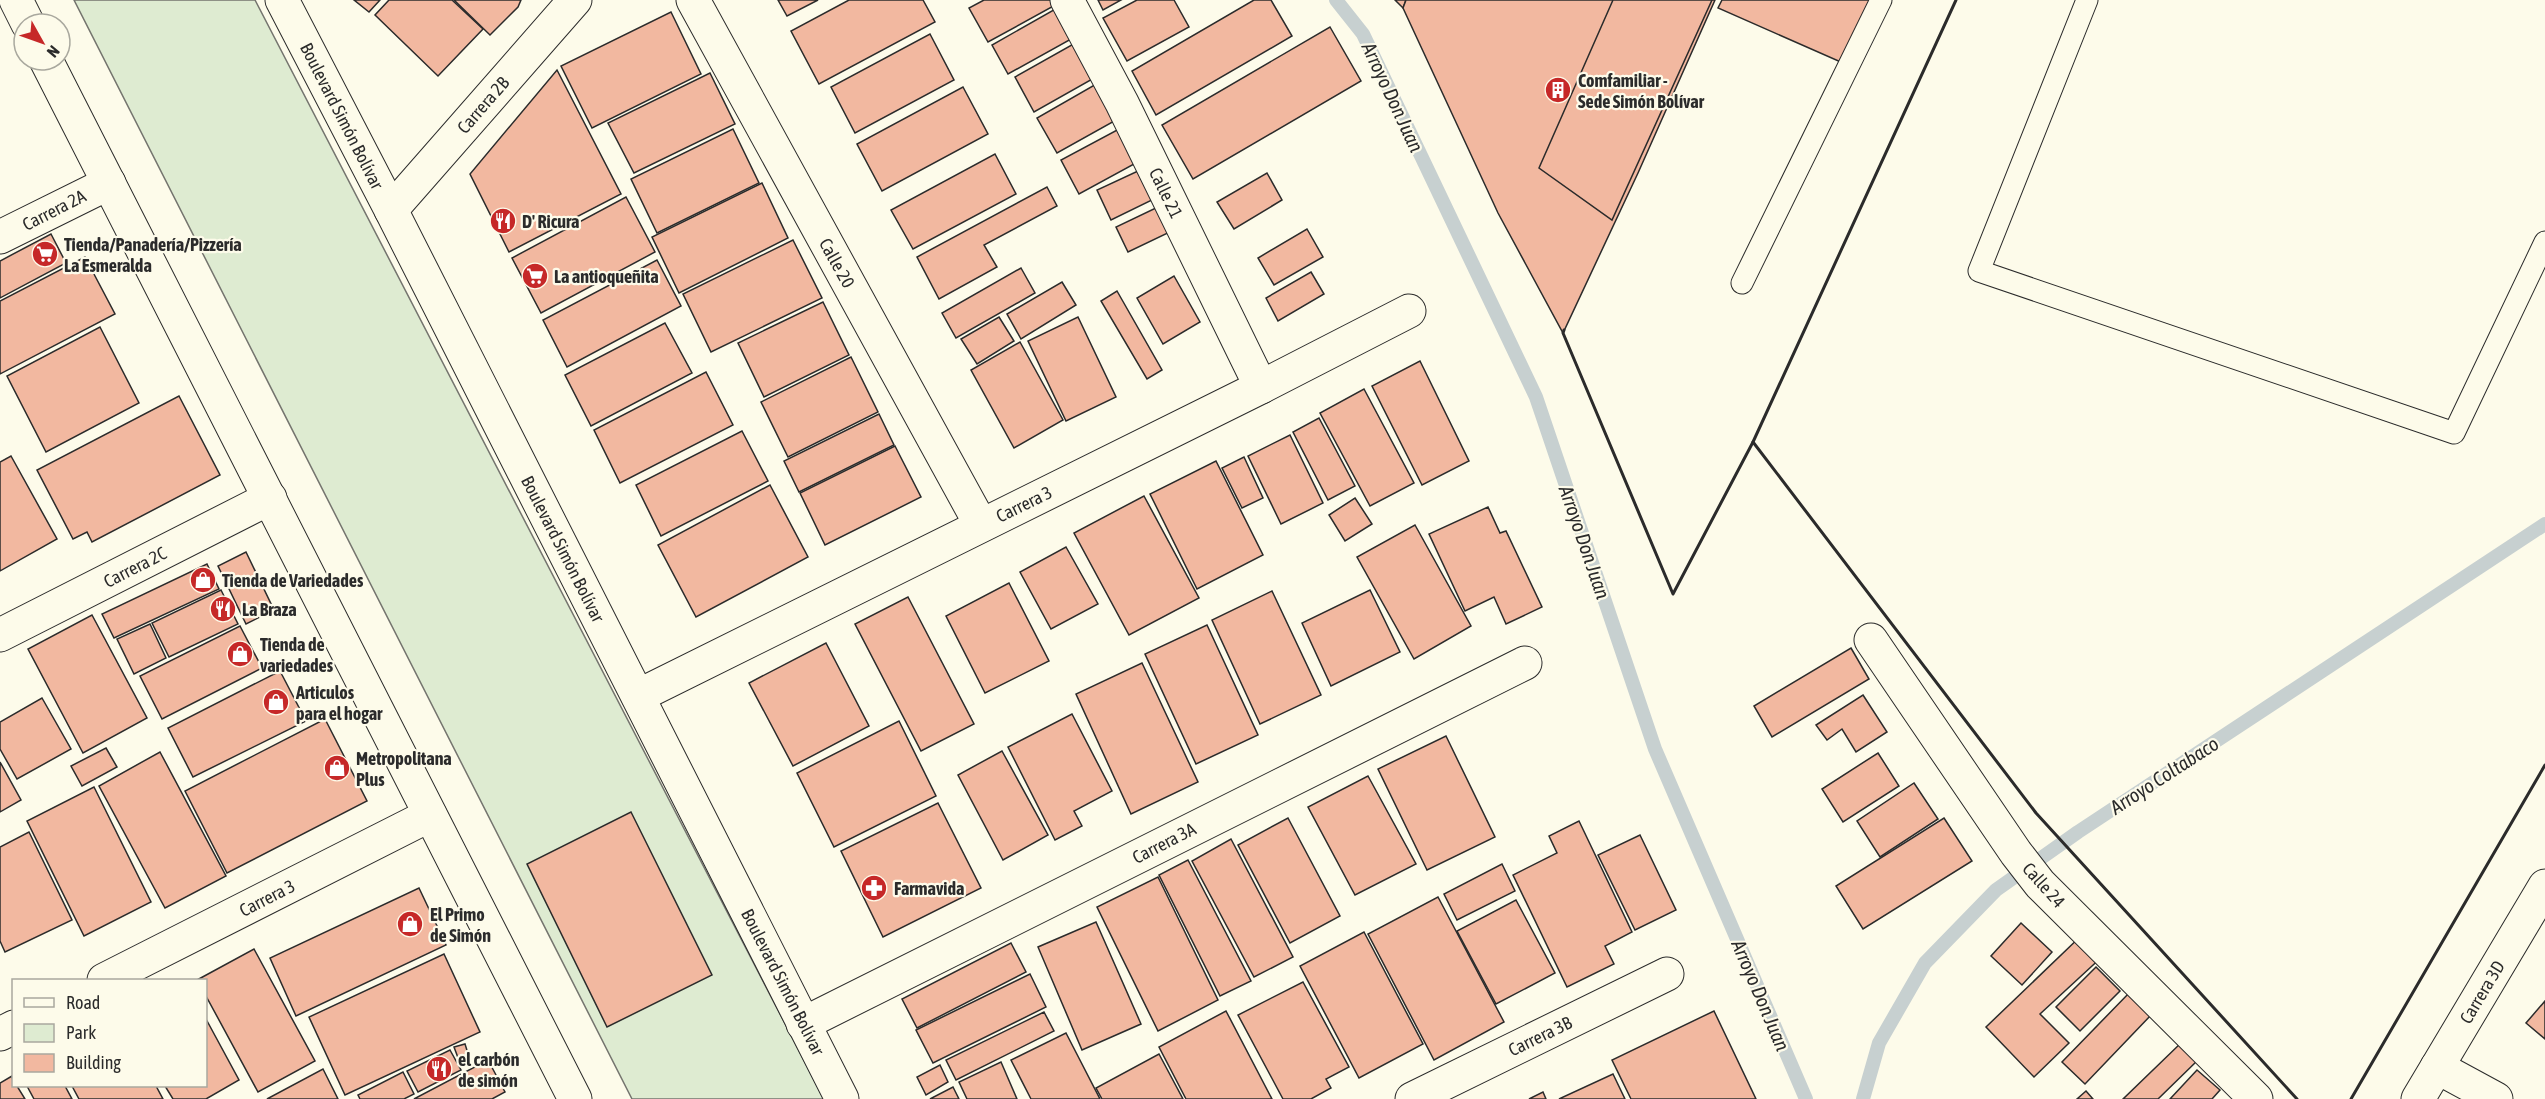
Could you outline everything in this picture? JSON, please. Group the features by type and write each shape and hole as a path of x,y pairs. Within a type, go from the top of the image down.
{"main road":[{"name":"Boulevard Simón Bolívar","path":"282,0 842,1099"},
{"name":"Carrera 2B","path":"391,210 575,0"},
{"name":"Calle 20","path":"693,0 981,525"},
{"name":"Calle 21","path":"1067,0 1122,103 1261,387"},
{"path":"52,72 575,1099"},
{"name":"Carrera 2A","path":"0,237 108,183"},
{"name":"Carrera 3","path":"638,696 1261,387 1409,311"},
{"name":"Carrera 2C","path":"0,635 270,498"},
{"name":"Calle 24","path":"1871,640 2040,885 2256,1099"},
{"name":"Carrera 3A","path":"804,1024 1526,663"},
{"name":"Carrera 3","path":"108,979 430,815"},
{"name":"Carrera 3D","path":"2418,1099 2545,886"},
{"name":"Carrera 3B","path":"1412,1099 1667,974"},
{"path":"2437,1067 2496,1099"}],"lane":[{"path":"1742,282 1881,0"},
{"path":"2086,0 1979,271 2454,433 2545,242"}],"green space":[{"path":"74,0 255,0 824,1099 632,1099"}],"building":[{"path":"354,0 380,0 369,12"},
{"path":"389,0 452,0 483,29 438,76 375,15"},
{"path":"454,0 521,0 518,7 490,35"},
{"path":"778,0 818,0 787,16"},
{"path":"849,0 923,0 935,22 819,84 791,31"},
{"path":"984,0 1057,0 1059,3 988,42 969,8"},
{"path":"1098,0 1121,0 1103,10"},
{"path":"1137,0 1174,0 1189,27 1127,61 1103,18"},
{"path":"1254,0 1271,0 1292,36 1156,115 1132,71"},
{"path":"1395,0 1406,0 1403,8"},
{"name":"Comfamiliar - Sede Simón Bolívar","path":"1406,0 1715,0 1563,333 1498,213 1403,8"},
{"path":"1613,0 1712,0 1612,220 1539,168"},
{"path":"1722,0 1870,0 1843,63 1718,8"},
{"path":"1066,3 1082,33 1008,74 992,45"},
{"path":"671,12 701,74 592,128 561,66"},
{"path":"1330,27 1361,81 1193,179 1162,125"},
{"path":"930,34 954,80 855,133 831,87"},
{"path":"1077,42 1096,77 1034,112 1015,77"},
{"path":"557,70 621,194 509,252 470,174"},
{"path":"710,73 735,124 634,173 608,123"},
{"path":"1098,83 1118,119 1057,153 1037,118"},
{"path":"963,87 988,134 882,191 857,144"},
{"path":"733,129 759,183 657,233 631,179"},
{"path":"1119,129 1136,163 1079,194 1061,160"},
{"path":"995,154 1016,194 913,249 891,210"},
{"path":"1138,171 1152,200 1111,220 1097,190"},
{"path":"1267,173 1282,200 1234,229 1217,202"},
{"path":"762,183 788,238 679,293 652,237"},
{"path":"1047,187 1057,206 984,245 997,267 939,299 917,257"},
{"path":"626,197 655,252 541,313 512,258"},
{"path":"1160,206 1172,231 1128,252 1116,227"},
{"path":"1307,229 1323,257 1274,285 1258,258"},
{"path":"51,234 66,263 0,298 0,261"},
{"path":"793,240 822,298 711,352 683,294"},
{"path":"85,257 115,314 0,374 0,301"},
{"path":"657,260 681,306 567,367 543,320"},
{"path":"1021,268 1035,293 956,338 942,313"},
{"path":"1311,272 1324,294 1278,321 1266,298"},
{"path":"1174,276 1200,322 1163,344 1137,298"},
{"path":"1062,282 1076,305 1021,339 1007,314"},
{"path":"1117,291 1162,370 1147,379 1101,301"},
{"path":"823,302 849,355 764,397 738,343"},
{"path":"999,317 1014,341 977,364 961,339"},
{"path":"1078,317 1116,397 1066,421 1028,341"},
{"path":"665,323 692,373 591,426 565,375"},
{"path":"100,327 139,403 46,452 7,376"},
{"path":"1020,342 1063,420 1014,448 971,370"},
{"path":"851,357 878,412 788,457 761,402"},
{"path":"1420,361 1469,461 1422,485 1372,386"},
{"path":"706,372 733,425 620,483 594,430"},
{"path":"1364,389 1414,483 1370,506 1320,413"},
{"path":"179,396 220,475 92,542 87,532 73,539 37,470"},
{"path":"879,414 894,445 799,492 784,461"},
{"path":"1319,418 1355,486 1328,500 1293,432"},
{"path":"742,431 768,481 661,536 636,485"},
{"path":"1290,435 1323,503 1281,524 1248,456"},
{"path":"895,446 921,497 825,545 800,493"},
{"path":"11,456 57,539 0,571 0,462"},
{"path":"1244,457 1263,498 1242,508 1222,468"},
{"path":"1216,461 1263,555 1197,589 1150,494"},
{"path":"770,485 808,557 696,617 658,545"},
{"path":"1144,496 1199,598 1129,635 1074,533"},
{"path":"1355,498 1372,524 1345,541 1329,515"},
{"path":"1488,507 1500,533 1506,531 1542,607 1506,624 1494,597 1465,611 1429,534"},
{"path":"1415,525 1471,626 1414,659 1357,557"},
{"path":"1066,547 1098,604 1051,629 1020,572"},
{"path":"246,552 274,610 246,624 218,566"},
{"path":"207,564 219,589 114,638 102,614"},
{"path":"1009,583 1049,661 985,693 946,616"},
{"path":"221,590 238,624 169,657 152,623"},
{"path":"1370,590 1400,652 1331,686 1302,623"},
{"path":"1272,591 1321,695 1260,724 1212,620"},
{"path":"908,597 974,724 921,751 855,624"},
{"path":"92,615 147,718 83,753 28,649"},
{"path":"150,624 166,658 134,674 117,639"},
{"path":"1207,625 1258,735 1196,764 1145,654"},
{"path":"240,626 262,668 162,719 140,676"},
{"path":"826,643 869,726 793,766 749,683"},
{"path":"1851,648 1869,679 1772,737 1754,706"},
{"path":"1142,663 1198,782 1131,814 1076,694"},
{"path":"280,671 306,721 193,777 168,728"},
{"path":"1863,695 1887,732 1856,752 1842,729 1827,740 1816,725"},
{"path":"42,698 71,749 17,779 0,749 0,722"},
{"path":"1072,714 1112,791 1074,811 1082,826 1055,840 1008,747"},
{"path":"325,719 367,801 227,873 185,791"},
{"path":"899,721 936,796 834,847 797,773"},
{"path":"1446,736 1495,837 1427,870 1378,769"},
{"path":"106,748 117,767 82,786 71,766"},
{"path":"1002,751 1048,835 1003,860 958,775"},
{"path":"160,752 226,876 165,908 99,786"},
{"path":"1878,753 1899,786 1843,822 1822,789"},
{"path":"0,762 21,800 0,812"},
{"path":"1368,776 1416,864 1355,895 1308,807"},
{"path":"1914,783 1938,819 1880,857 1857,821"},
{"path":"94,787 151,902 84,936 27,821"},
{"path":"938,803 981,888 883,937 841,851"},
{"path":"631,812 712,975 607,1027 527,864"},
{"path":"1288,818 1340,916 1290,943 1238,845"},
{"path":"1944,818 1972,861 1863,929 1836,886"},
{"path":"1579,821 1632,932 1605,946 1614,964 1567,987 1513,875 1557,853 1549,836"},
{"path":"29,832 72,920 5,952 0,941 0,847"},
{"path":"1640,835 1676,910 1635,930 1598,855"},
{"path":"1231,839 1293,957 1254,977 1192,861"},
{"path":"1188,860 1251,981 1220,996 1159,875"},
{"path":"1502,864 1515,891 1457,920 1444,894"},
{"path":"1158,877 1218,1000 1158,1031 1097,907"},
{"path":"419,888 446,945 296,1016 270,958"},
{"path":"1438,897 1504,1022 1434,1060 1368,934"},
{"path":"1516,900 1555,973 1496,1004 1457,931"},
{"path":"1096,922 1141,1024 1082,1050 1038,947"},
{"path":"2021,923 2052,952 2022,985 1991,956"},
{"path":"1364,932 1423,1044 1359,1078 1300,966"},
{"path":"2085,932 2105,954 2040,1014 2069,1043 2034,1077 1986,1027"},
{"path":"1011,943 1026,972 917,1028 902,999"},
{"path":"254,949 315,1061 258,1092 207,998 207,979 199,979"},
{"path":"444,954 480,1032 345,1095 309,1017"},
{"path":"2096,967 2120,991 2080,1031 2056,1007"},
{"path":"1030,974 1046,1007 933,1063 916,1030"},
{"path":"1303,982 1349,1067 1326,1079 1331,1088 1311,1099 1283,1099 1238,1015"},
{"path":"2130,992 2152,1014 2085,1084 2062,1062"},
{"path":"2545,1001 2545,1039 2526,1023"},
{"path":"1226,1011 1272,1099 1186,1099 1159,1047"},
{"path":"1714,1011 1756,1099 1631,1099 1612,1060"},
{"path":"1044,1012 1054,1031 956,1080 946,1060"},
{"path":"207,1021 239,1080 206,1099 173,1099 166,1087 207,1087"},
{"path":"1066,1033 1100,1099 1031,1099 1011,1060"},
{"path":"2183,1041 2199,1059 2158,1099 2123,1099"},
{"path":"465,1044 470,1060 460,1063 454,1047"},
{"path":"450,1050 461,1070 418,1092 407,1071"},
{"path":"1159,1054 1183,1099 1102,1099 1096,1088"},
{"path":"488,1060 505,1092 492,1099 414,1099"},
{"path":"1001,1062 1017,1099 967,1099 959,1082"},
{"path":"940,1065 948,1082 926,1095 917,1077"},
{"path":"323,1069 338,1099 267,1099"},
{"path":"2197,1070 2220,1090 2212,1099 2170,1099"},
{"path":"403,1072 414,1094 404,1099 360,1099 358,1095"},
{"path":"1613,1074 1625,1099 1559,1099"},
{"path":"12,1076 12,1087 18,1087 25,1099 0,1099 0,1083"},
{"path":"28,1087 66,1087 72,1099 34,1099"},
{"path":"73,1087 157,1087 163,1099 79,1099"},
{"path":"953,1087 959,1099 930,1099"},
{"path":"2086,1091 2093,1099 2077,1099"},
{"path":"1543,1092 1546,1099 1529,1099"}],"waterway":[{"name":"Arroyo Don Juan","path":"1336,0 1363,34 1536,397 1655,749 1806,1099"},
{"name":"Arroyo Coltabaco","path":"1863,1099 1879,1043 1925,963 1996,890 2078,832 2545,524"}],"wall":[{"path":"1956,0 1753,442 2036,813 2297,1099"},
{"path":"1564,330 1563,333 1673,594 1753,442"},
{"path":"2351,1099 2545,765"}],"place":[{"name":"Comfamiliar - Sede Simón Bolívar","path":"1558,90"},
{"name":"D' Ricura","path":"503,221"},
{"name":"Tienda/Panadería/Pizzería La Esmeralda","path":"45,254"},
{"name":"La antioqueñita","path":"535,276"},
{"name":"Tienda de Variedades","path":"203,580"},
{"name":"La Braza","path":"223,609"},
{"name":"Tienda de variedades","path":"240,654"},
{"name":"Articulos para el hogar","path":"276,702"},
{"name":"Metropolitana Plus","path":"337,768"},
{"name":"Farmavida","path":"874,888"},
{"name":"El Primo de Simón","path":"410,924"},
{"name":"el carbón de simón","path":"439,1069"}]}
